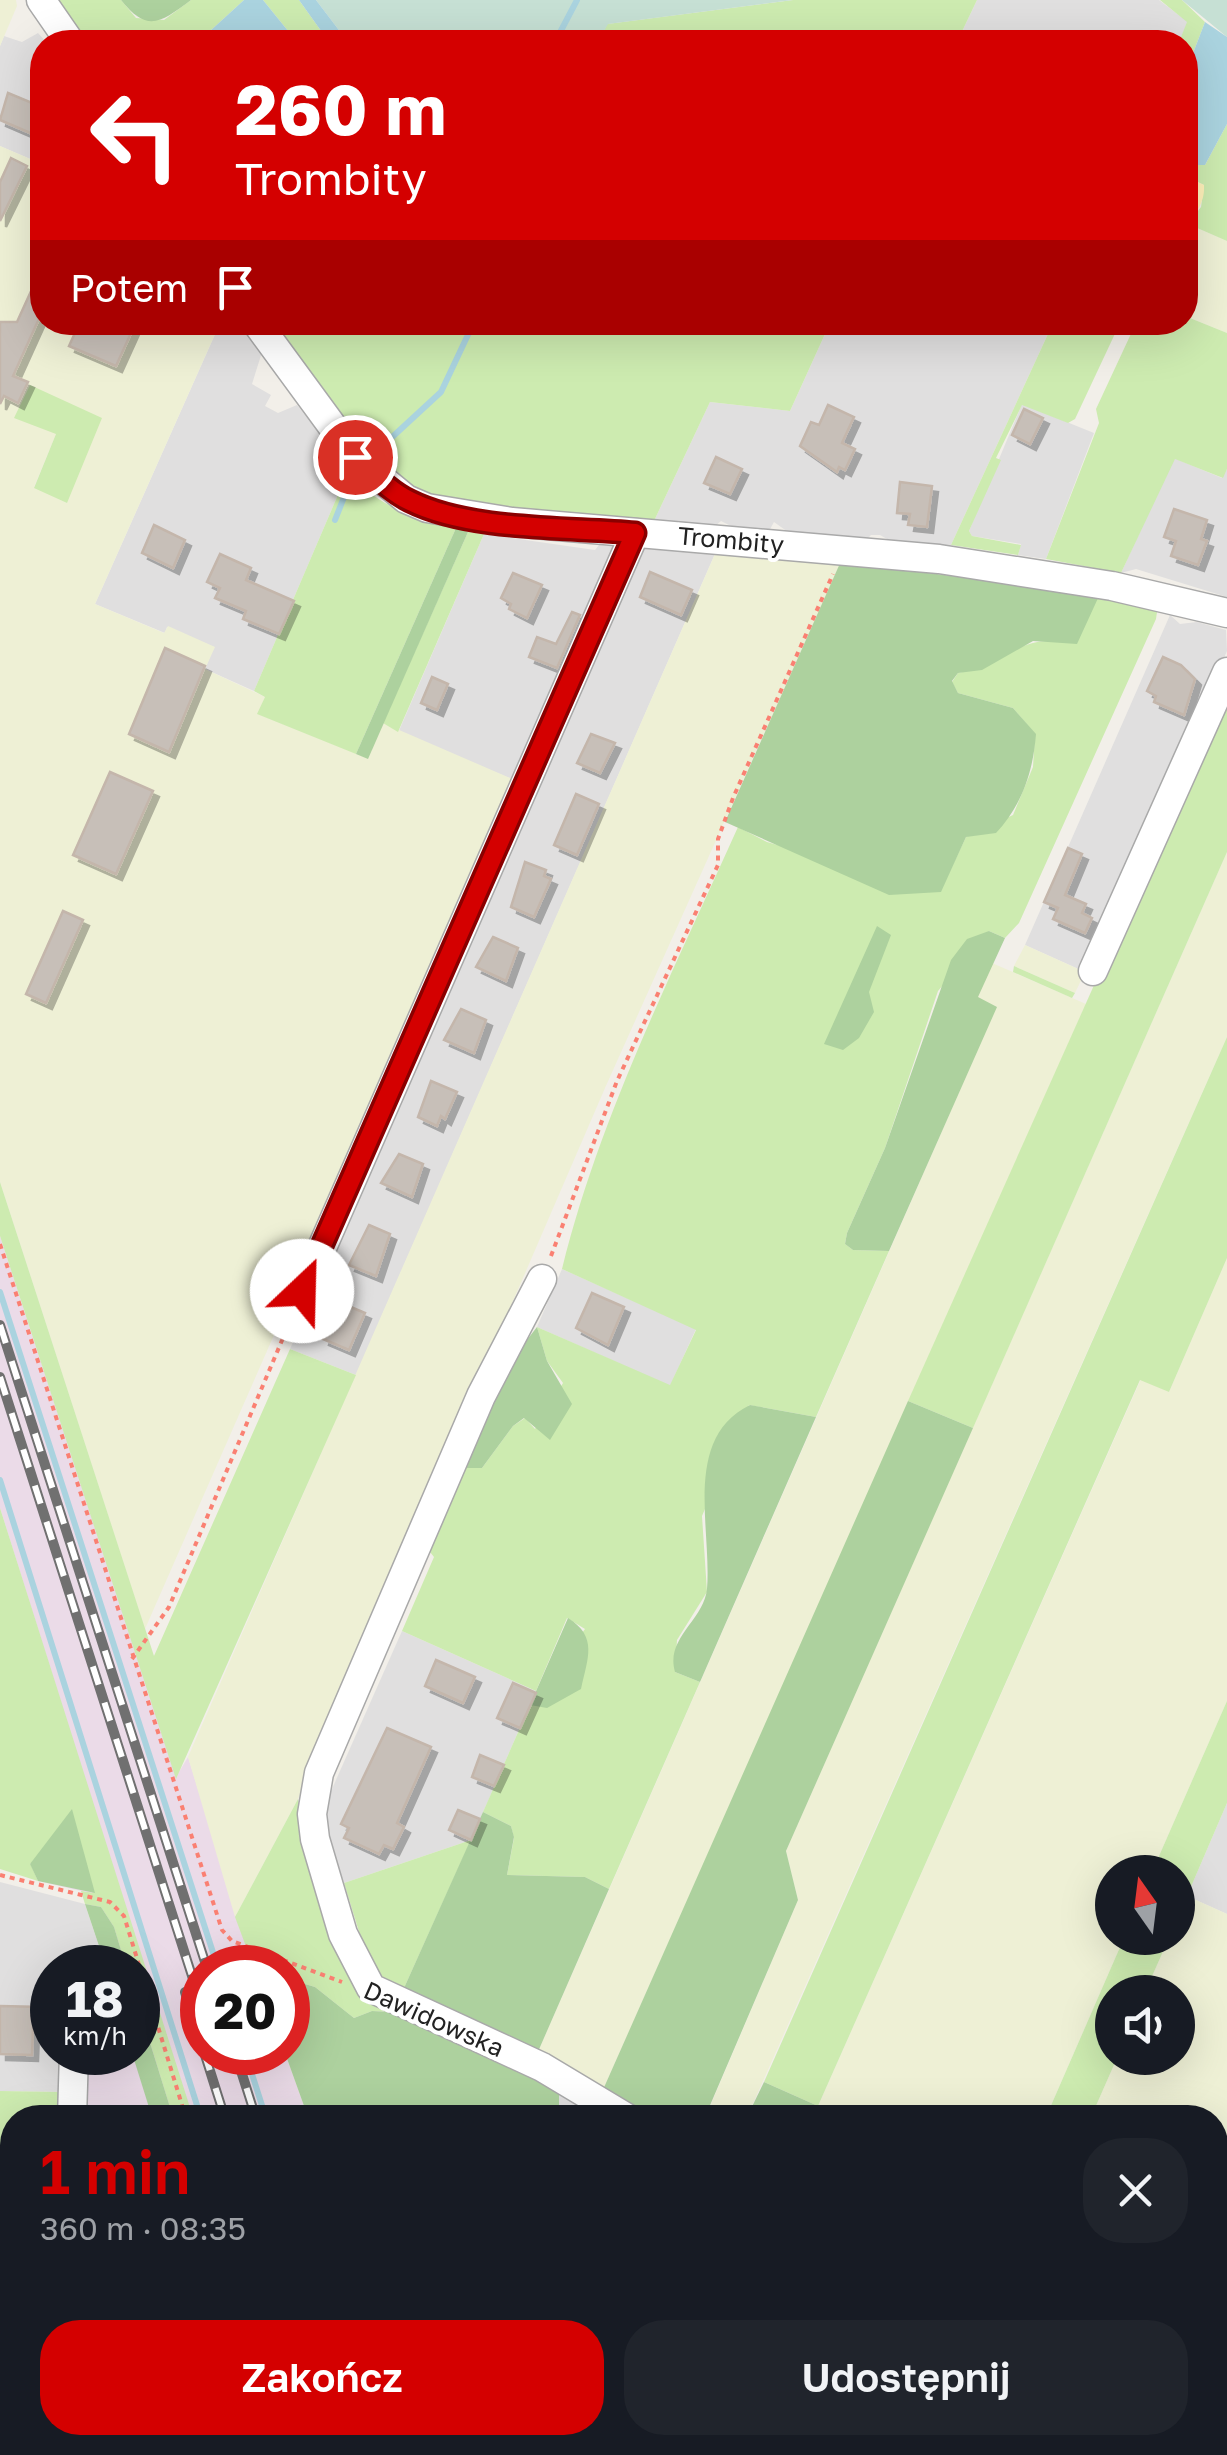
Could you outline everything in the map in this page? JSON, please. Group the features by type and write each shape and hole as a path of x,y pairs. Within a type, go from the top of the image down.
{"street":[{"path":"41,0 62,30"},
{"name":"Trombity","path":"266,335 355,457 406,500 478,519 842,550 1030,572 1179,599 1227,613"},
{"path":"302,1291 635,533"},
{"path":"1093,971 1227,672"},
{"path":"372,1988 343,1934 312,1814 319,1773 383,1632 481,1396 542,1279"},
{"name":"Dawidowska","path":"372,1988 542,2067 605,2105"},
{"path":"72,2105 73,2075"}],"path":[{"path":"542,1279 617,1081 718,865 721,828 733,798 842,550"},
{"path":"0,1244 132,1660"},
{"path":"132,1660 169,1607 302,1291"},
{"name":"Dawidowska","path":"132,1660 222,1930 232,1941 330,1980 372,1988"},
{"path":"0,1875 101,1900 124,1916 182,2105"}],"shaded area":[{"path":"0,0 16,0 17,6 0,46"},
{"path":"316,0 793,0 608,24 605,30 339,30"},
{"path":"977,0 1159,0 1188,22 1184,30 963,30"},
{"path":"1182,0 1227,0 1227,37"},
{"path":"4,36 22,42 30,38 30,159 0,146 0,46"},
{"path":"0,146 30,159 30,335 215,335 95,604 164,633 168,626 215,647 205,669 265,697 258,714 367,758 383,723 517,781 145,1629 0,1182","holes":["56,434 67,503 34,487"]},
{"path":"1198,228 1227,241 1227,333 1198,321"},
{"path":"215,335 251,335 262,352 252,384 271,395 265,406 278,413 297,405 349,469 254,691 205,669 214,647 167,627 165,633 95,604"},
{"path":"825,335 1047,335 951,545 894,543 880,535 871,535 865,541 788,532 774,522 769,531 735,528 721,521 714,527 654,521 710,402 790,411"},
{"path":"1022,404 1094,433 1046,559 1018,555 1021,544 972,536 969,531"},
{"path":"1174,458 1222,478 1227,469 1227,597 1136,569 1121,573"},
{"path":"484,534 595,550 599,545 620,547 517,781 398,733"},
{"path":"642,544 718,547 356,1375 290,1349"},
{"path":"718,547 843,557 605,1088 298,1799 235,1917 188,1757"},
{"path":"1170,615 1180,624 1197,622 1226,630 1227,651 1123,886 1111,896 1106,907 1110,914 1085,972 1025,945"},
{"path":"1227,852 1227,1037 752,2105 711,2105 798,1900 786,1851"},
{"path":"1025,945 1085,972 1075,993 1014,966"},
{"path":"992,963 1086,1004 602,2092 537,2054 996,1008 977,997"},
{"path":"0,1236 176,1777 188,1757 247,1945 180,1945 180,2075 293,2075 304,2105 81,2105 82,2075 160,2075 160,1945 99,1945 81,1891 38,1881 93,1804 0,1508"},
{"path":"1227,1258 1227,1701 1159,1855 1095,1855 1095,1955 1117,1955 1108,1975 1095,1975 1095,2005 1051,2105 818,2105 1141,1379 1169,1392"},
{"path":"562,1269 696,1329 670,1386 537,1327"},
{"path":"402,1631 536,1691 471,1840 344,1883 320,1816"},
{"path":"1227,1803 1227,1914 1195,1900 1195,1877"},
{"path":"0,1882 85,1904 99,1945 30,1945 30,2075 62,2075 62,2092 0,2091"},
{"path":"1195,1900 1227,1914 1227,2105 1096,2105 1110,2075 1195,2075 1195,1975 1153,1975 1161,1955 1195,1955"},
{"path":"559,2087 590,2105 559,2105"}],"green space":[{"path":"52,0 121,0 136,18 164,20 191,0 244,0 211,30 73,30"},
{"path":"121,0 191,0 163,19 147,21"},
{"path":"263,0 299,0 320,30 287,30"},
{"path":"793,0 977,0 963,30 604,30 607,24"},
{"path":"1160,0 1182,0 1205,22 1198,40 1198,30 1184,30 1187,22"},
{"path":"1227,124 1227,241 1198,228 1204,185 1198,182 1198,165 1205,165"},
{"path":"1198,321 1227,333 1227,469 1223,478 1175,459 1121,573 1046,559 1099,423 1096,409 1130,335 1198,335"},
{"path":"276,335 825,335 790,411 710,402 654,521 504,513 430,496 397,480 341,426"},
{"path":"1047,335 1114,335 1075,419 1068,423 1022,405 996,458 1001,460 969,531 972,536 1021,545 1018,555 951,545"},
{"path":"30,385 102,418 67,503 34,488 56,434 14,418"},
{"path":"349,469 370,493 383,501 410,515 456,528 356,754 257,714 265,697 254,691"},
{"path":"456,528 468,532 368,759 356,754"},
{"path":"468,532 484,534 398,732 383,723"},
{"path":"841,561 1099,596 1077,644 1033,641 982,670 958,673 952,681 958,693 1013,708 1036,734 1029,775 1013,811 996,833 966,837 941,892 889,895 725,822"},
{"path":"1099,596 1158,605 1156,619 1019,923 1005,938 989,931 938,991 885,1148 847,1233 845,1244 853,1250 889,1251 816,1417 749,1405 702,1516 707,1592 677,1640 675,1672 700,1682 609,1889 585,1877 507,1875 514,1838 511,1826 483,1812 530,1705 585,1629 567,1618 536,1691 402,1631 434,1557 426,1547 463,1468 482,1468 513,1426 525,1418 535,1429 563,1383 547,1361 537,1327 670,1385 696,1330 562,1269 617,1100 738,827 767,842 940,892 966,837 1013,815 1033,767 1035,734 1013,708 958,693 952,682 958,673 1026,645 1049,641"},
{"path":"1227,688 1227,852 973,1428 908,1401"},
{"path":"877,926 891,935 869,992 874,1012 859,1038 843,1050 824,1044"},
{"path":"989,931 1005,938 978,997 997,1007 889,1251 853,1250 845,1244 847,1233 885,1148 951,960 967,939"},
{"path":"1014,966 1075,993 1072,998 1013,972"},
{"path":"1227,1037 1227,1258 1169,1392 1140,1380 818,2105 764,2082"},
{"path":"0,1182 154,1656 290,1349 356,1375 176,1779 0,1236"},
{"path":"537,1327 547,1361 572,1404 550,1440 524,1418 513,1426 482,1468 463,1468 512,1359"},
{"path":"908,1401 973,1428 786,1851 798,1900 710,2105 624,2105 602,2092"},
{"path":"750,1405 816,1417 700,1682 675,1672 673,1660 707,1589 708,1462 715,1439 729,1420"},
{"path":"0,1508 138,1945 119,1945 101,1907 85,1904 81,1891 94,1893 30,1863 38,1881 0,1869"},
{"path":"568,1618 587,1640 588,1657 581,1689 547,1708 530,1705"},
{"path":"1227,1701 1227,1803 1195,1877 1195,1855 1159,1855"},
{"path":"298,1799 319,1891 392,2012 372,2011 354,2018 310,1986 310,1945 245,1945 235,1917"},
{"path":"72,1809 95,1893 38,1881 30,1864"},
{"path":"483,1812 511,1826 514,1837 507,1875 585,1877 609,1889 537,2054 404,1988"},
{"path":"471,1840 404,1988 373,1977 344,1883"},
{"path":"85,1904 101,1907 119,1945 99,1945"},
{"path":"1117,1955 1161,1955 1153,1975 1108,1975"},
{"path":"310,1986 354,2018 372,2011 392,2012 559,2087 559,2105 304,2105 293,2075 310,2075"},
{"path":"1095,2005 1095,2075 1110,2075 1096,2105 1051,2105"},
{"path":"160,2013 189,2105 169,2105 160,2075"},
{"path":"139,2075 160,2075 169,2105 148,2105"},
{"path":"764,2082 816,2105 753,2105"},
{"path":"0,2091 62,2092 61,2105 0,2105"}],"sand":[{"path":"1198,182 1204,185 1198,209"}],"water":[{"path":"244,0 263,0 287,30 211,30"},
{"path":"299,0 316,0 339,30 320,30"},
{"path":"1205,22 1227,37 1227,124 1205,165 1198,165 1198,40"}],"building":[{"path":"8,93 30,102 30,133 0,120"},
{"path":"11,158 27,166 0,221 0,182"},
{"path":"30,293 32,335 13,376 28,382 18,403 4,396 0,404 0,322 17,322"},
{"path":"74,335 130,335 116,366 69,346"},
{"path":"828,405 854,417 842,443 855,449 845,470 839,467 837,472 800,446 811,422 819,425"},
{"path":"1024,409 1043,418 1030,444 1012,435"},
{"path":"716,457 742,469 730,494 704,483"},
{"path":"900,482 932,486 927,527 908,525 910,514 897,513"},
{"path":"1174,509 1207,520 1201,539 1207,541 1198,565 1171,556 1176,541 1164,537"},
{"path":"154,525 185,540 173,568 142,553"},
{"path":"220,554 251,568 246,580 294,601 279,634 243,619 246,611 215,598 220,588 207,582"},
{"path":"650,572 692,590 681,615 640,597"},
{"path":"513,573 542,585 527,618 509,609 511,604 501,598"},
{"path":"572,612 580,615 557,668 529,657 537,637 556,644"},
{"path":"165,648 205,666 169,752 129,734"},
{"path":"1163,657 1181,665 1195,679 1184,715 1154,702 1156,696 1147,691"},
{"path":"432,677 448,684 437,710 421,703"},
{"path":"591,734 615,743 600,773 577,763"},
{"path":"110,772 153,791 116,874 73,855"},
{"path":"576,794 599,804 577,855 554,845"},
{"path":"1068,848 1082,854 1065,895 1086,904 1082,913 1092,918 1085,933 1053,919 1058,908 1044,902"},
{"path":"525,862 546,870 544,876 551,879 534,917 511,907"},
{"path":"63,911 83,920 46,1003 26,994"},
{"path":"493,937 518,948 506,981 476,967"},
{"path":"461,1009 486,1020 474,1053 444,1040"},
{"path":"431,1081 457,1092 445,1119 441,1116 437,1126 418,1117"},
{"path":"399,1154 423,1164 412,1197 381,1183"},
{"path":"369,1225 390,1234 376,1276 349,1265"},
{"path":"592,1293 624,1307 608,1345 576,1328"},
{"path":"339,1302 365,1313 349,1350 323,1339"},
{"path":"436,1660 475,1677 463,1703 425,1686"},
{"path":"513,1683 536,1693 520,1728 497,1718"},
{"path":"387,1728 431,1747 397,1823 404,1827 393,1849 384,1845 379,1854 344,1838 349,1828 341,1824"},
{"path":"480,1755 504,1765 494,1786 472,1777"},
{"path":"458,1810 480,1819 471,1840 449,1830"},
{"path":"0,2006 30,2007 30,2055 0,2054"}],"waterway":[{"path":"561,30 577,0"},
{"path":"376,452 441,392 468,335"},
{"path":"335,520 354,472"},
{"path":"0,1292 211,1945"},
{"path":"0,1480 197,2105"},
{"path":"252,2075 262,2105"}],"railway":[{"path":"0,1325 200,1945"},
{"path":"0,1377 182,1945"},
{"path":"211,2075 221,2105"},
{"path":"242,2075 252,2105"}],"route":[{"path":"302,1291 635,533 478,519 426,508 406,500 355,457"}]}
